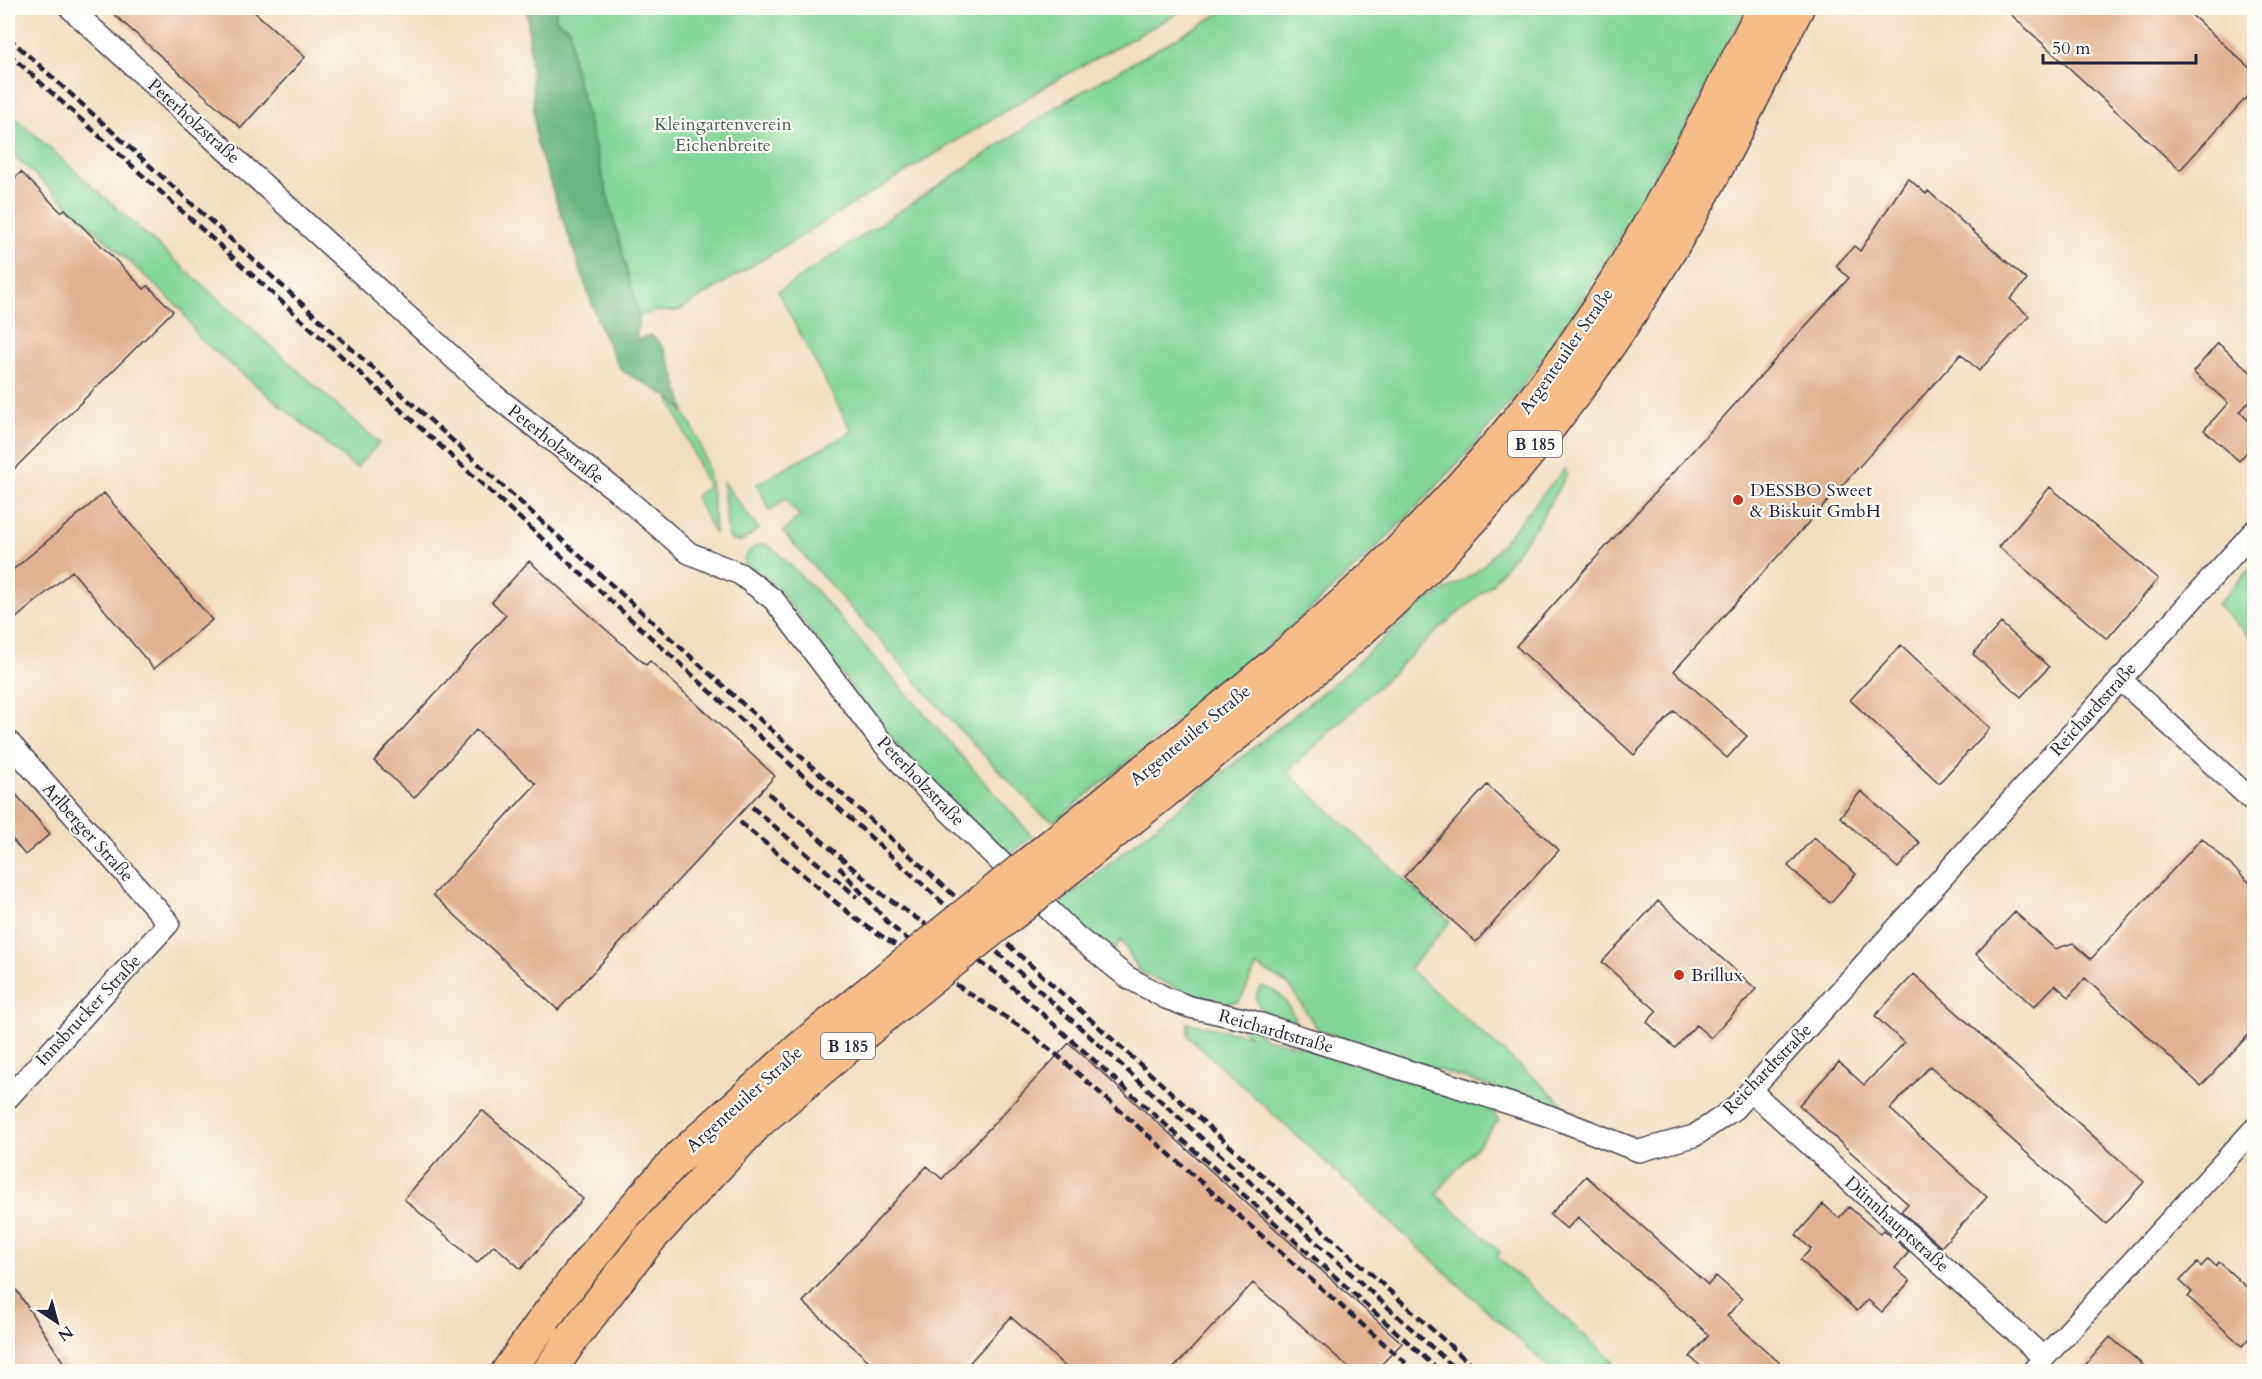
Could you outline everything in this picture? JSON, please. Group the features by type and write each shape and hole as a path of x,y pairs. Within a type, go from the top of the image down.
{"main road":[{"name":"Argenteuiler Straße","path":"549,1371 650,1238 759,1120 891,1010 1154,782 1260,679 1406,546 1466,481 1534,400 1634,253 1688,156 1764,8"},
{"name":"Argenteuiler Straße","path":"508,1371 544,1318 633,1207 681,1156 733,1107 802,1047 1395,597 1452,541 1514,470 1576,392 1638,302 1677,238 1797,8"}],"street":[{"name":"Peterholzstraße","path":"70,8 494,395 622,495 689,553 740,574 774,600 880,740 1026,888"},
{"name":"Reichardtstraße","path":"1026,888 1102,958 1127,977 1166,998 1200,1010 1248,1020 1549,1116 1639,1151 1694,1136 1734,1109 2254,531"},
{"path":"2120,679 2254,801"},
{"name":"Arlberger Straße","path":"8,741 169,923"},
{"name":"Innsbrucker Straße","path":"8,1098 169,923"},
{"name":"Dünnhauptstraße","path":"1750,1090 2038,1365 2254,1129"}],"green space":[{"path":"527,8 556,8 556,20 570,29 572,59 639,317 636,340 650,335 663,348 672,368 685,411 669,397 621,370 601,330 536,141"},
{"name":"Kleingartenverein Eichenbreite","path":"556,8 1187,8 1051,83 678,311 654,311 639,317 572,59 570,29 555,20"},
{"path":"1229,8 1746,8 1673,151 1669,150 1584,297 1526,381 1475,444 1420,504 1303,615 1055,821 1041,814 958,728 783,532 800,516 785,499 770,511 757,484 852,432 778,292 1064,102"},
{"path":"8,111 379,443 356,468 199,338 181,309 8,150"},
{"path":"669,397 682,410 699,442 709,478 715,534 695,497 708,487"},
{"path":"1565,468 1567,474 1539,522 1492,584 1438,630 1287,772 1450,922 1409,969 1576,1115 1318,1030 1289,985 1257,966 1238,1002 1227,1003 1264,1038 1300,1046 1486,1106 1499,1120 1436,1194 1500,1252 1497,1257 1613,1361 1604,1371 1553,1371 1188,1036 1188,1023 1249,1035 1212,998 1198,997 1140,972 1121,940 1112,954 1057,906 1339,679 1423,603 1474,574 1486,563"},
{"path":"723,482 759,529 741,542 731,540 728,535"},
{"path":"764,544 776,551 816,591 1032,836 1008,856 912,762 868,710 784,596 770,581 745,564 744,559 750,551"},
{"path":"2254,564 2254,640 2217,605"},
{"path":"1261,987 1272,990 1282,997 1295,1019 1293,1022 1263,1012 1256,999"}],"building":[{"path":"107,8 250,8 305,57 241,128"},
{"path":"2004,8 2184,8 2254,72 2254,89 2180,170"},
{"path":"21,172 61,212 65,209 144,289 148,286 173,311 8,475 8,185"},
{"name":"DESSBO Sweet & Biskuit GmbH","path":"1908,178 1926,194 1928,191 2027,280 2010,299 2029,316 1979,371 1961,354 1674,671 1747,736 1727,758 1674,711 1634,755 1516,646 1849,278 1836,266 1854,246 1860,251"},
{"path":"2218,343 2254,375 2254,396 2240,412 2254,426 2254,444 2239,461 2204,430 2228,403 2193,372"},
{"path":"2050,487 2158,579 2107,639 1999,547"},
{"path":"104,493 212,620 154,669 72,571 8,625 8,574"},
{"path":"529,561 646,665 650,661 775,776 558,1010 433,895 536,784 476,730 414,798 374,761 506,615 492,602"},
{"path":"2001,623 2049,667 2021,697 1973,654"},
{"path":"1901,645 1990,728 1939,783 1850,700"},
{"path":"8,785 50,834 25,855 8,834"},
{"path":"1487,785 1559,850 1476,942 1404,877"},
{"path":"1861,791 1920,843 1898,868 1840,817"},
{"path":"1814,837 1856,874 1830,903 1788,866"},
{"path":"2202,838 2254,887 2254,1029 2201,1086 2085,978 2069,997 2055,985 2034,1007 1976,954 2015,912 2055,949 2073,943 2091,959"},
{"name":"Brillux","path":"1658,901 1756,989 1711,1038 1696,1025 1675,1048 1647,1022 1657,1011 1602,962"},
{"path":"1914,974 2144,1182 2106,1224 1930,1066 1890,1109 1987,1197 1941,1247 1901,1211 1908,1204 1799,1105 1839,1062 1864,1085 1904,1043 1875,1016"},
{"path":"1069,1043 1402,1343 1375,1371 1353,1371 1253,1283 1171,1371 1070,1371 1011,1317 962,1371 880,1371 803,1302 927,1166 942,1179"},
{"path":"482,1110 583,1199 521,1269 494,1245 477,1263 404,1199"},
{"path":"1586,1176 1708,1285 1716,1276 1742,1299 1727,1316 1789,1371 1707,1371 1690,1357 1709,1335 1578,1217 1567,1229 1550,1215"},
{"path":"1823,1204 1839,1218 1849,1207 1880,1234 1884,1230 1909,1252 1895,1268 1910,1281 1882,1312 1868,1300 1857,1311 1800,1260 1811,1249 1796,1235"},
{"path":"2208,1259 2216,1266 2219,1262 2254,1294 2254,1332 2242,1346 2188,1297 2192,1292 2180,1281 2197,1263 2201,1267"},
{"path":"8,1277 69,1371 8,1371"},
{"path":"2110,1337 2150,1371 2080,1371"}],"railway":[{"path":"8,37 1479,1372"},
{"path":"8,53 1459,1372"},
{"path":"768,793 883,895 999,975 1441,1372"},
{"path":"752,807 857,897"},
{"path":"740,822 856,919 1025,1030 1057,1055 1416,1372"},
{"path":"839,867 889,924 946,971"}],"place":[{"name":"DESSBO Sweet & Biskuit GmbH","path":"1738,500"},
{"name":"Brillux","path":"1679,975"}]}
